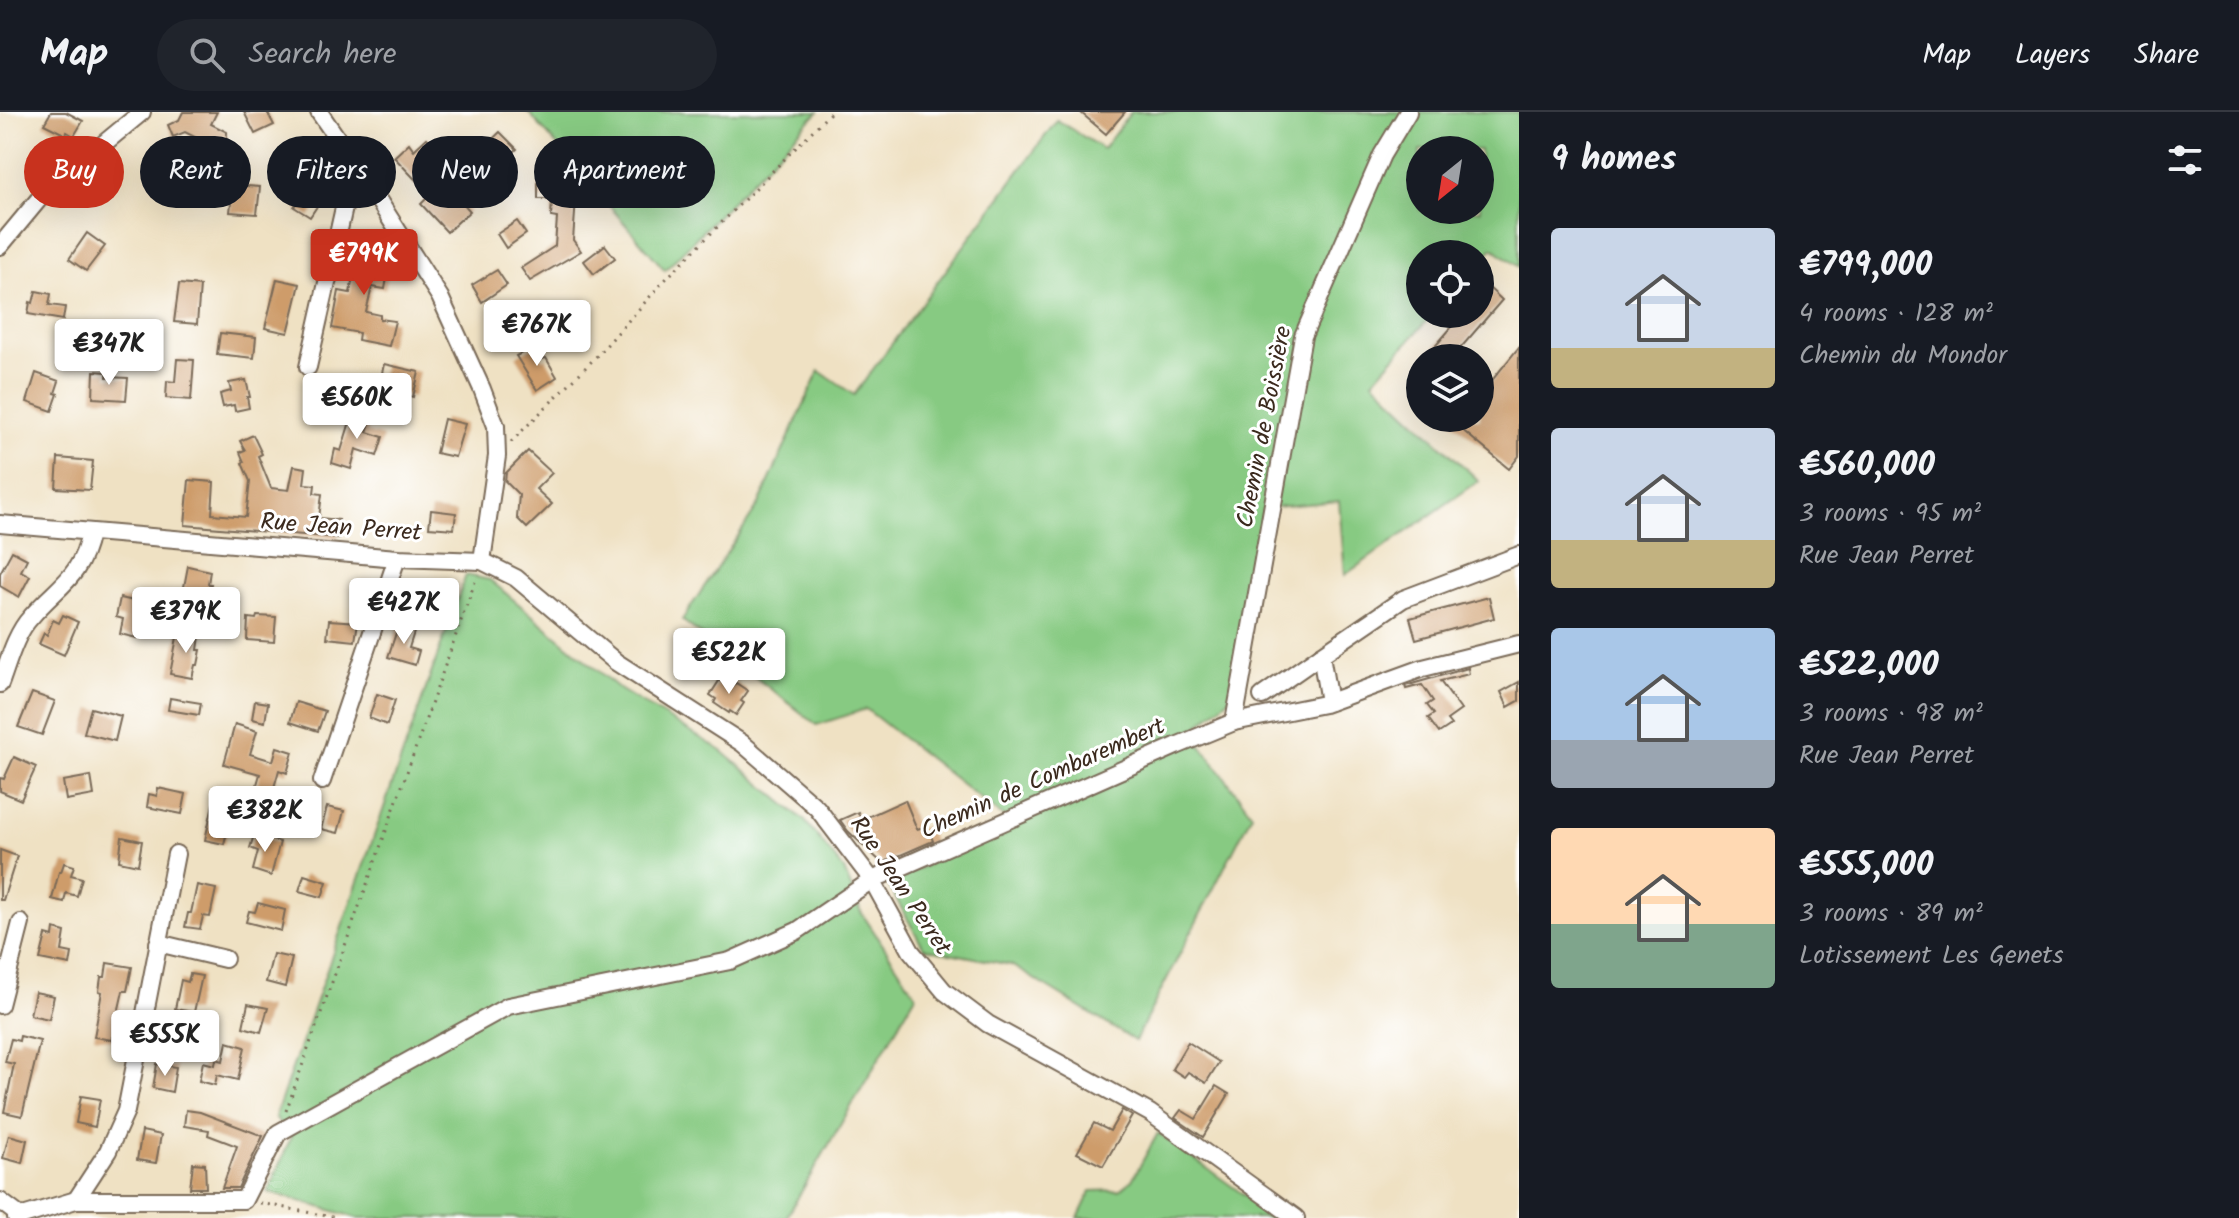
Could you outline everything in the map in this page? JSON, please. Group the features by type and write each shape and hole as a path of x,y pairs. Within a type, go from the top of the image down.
{"street":[{"path":"0,246 44,193 142,112"},
{"path":"319,112 336,136"},
{"name":"Chemin de Boissière","path":"1234,722 1303,336 1382,155 1408,112"},
{"path":"308,367 344,208"},
{"path":"383,208 440,297 496,426 497,456 482,561"},
{"name":"Rue Jean Perret","path":"0,524 397,558 482,561 516,578 616,662 742,743 817,808 872,880 911,951 944,991 988,1024 1150,1113 1296,1218"},
{"path":"0,684 29,618 69,581 87,549 90,533"},
{"path":"1262,696 1403,599 1519,555"},
{"path":"322,781 397,558"},
{"name":"Chemin de Combarembert","path":"278,1133 508,1006 730,961 797,931 872,880 1234,722 1329,702 1423,668 1519,644"},
{"path":"1321,655 1329,702"},
{"path":"76,1200 108,1151 126,1111 176,854"},
{"path":"0,1005 21,923"},
{"path":"158,943 225,959"},
{"path":"0,1201 18,1217 76,1200 106,1209 244,1200 278,1133"}],"path":[{"path":"497,456 831,112"},
{"path":"278,1133 482,561"},
{"path":"244,1200 337,1218"}],"green space":[{"path":"528,112 818,112 665,270 611,208 715,208 715,136 549,136"},
{"path":"1131,112 1519,112 1519,267 1494,249 1494,240 1406,240 1406,328 1420,328 1373,381 1406,412 1406,432 1427,432 1479,481 1345,575 1339,501 1263,508 1229,699 1191,732 1252,814 1135,1041 1011,965 924,948 887,883 1014,825 866,709 817,725 682,620 758,506 819,371 854,395 1057,120 1103,149"},
{"path":"466,575 490,580 621,690 722,751 805,821 844,870 861,912 916,995 786,1218 358,1218 268,1192 291,1137 275,1117"},
{"path":"1158,1133 1276,1218 1078,1218 1091,1191 1119,1190 1132,1180"}],"building":[{"path":"51,112 66,112 83,121 74,136 44,124"},
{"path":"183,112 217,112 211,124 227,132 227,136 193,136 185,132 173,136 168,125 179,120"},
{"path":"244,112 267,112 274,125 255,134"},
{"path":"1080,112 1125,112 1106,134"},
{"path":"409,143 412,147 412,176 396,159 396,155"},
{"path":"251,186 260,187 257,214 230,212 230,208 251,208"},
{"path":"296,208 316,208 310,217"},
{"path":"425,208 467,208 470,211 447,232"},
{"path":"552,208 575,208 573,240 581,251 530,281 521,268 555,246 557,218 551,217"},
{"path":"517,221 526,234 506,248 497,234"},
{"path":"87,233 105,246 86,271 69,259"},
{"path":"355,238 378,243 376,251 384,253 381,271 388,272 385,289 372,287 366,312 380,315 380,319 395,321 389,346 358,340 359,333 332,328 339,291 350,293 357,256 352,256"},
{"path":"605,245 615,258 594,274 584,261"},
{"path":"497,270 507,285 482,302 472,285"},
{"path":"277,279 300,284 288,333 265,328"},
{"path":"179,284 200,286 197,324 174,322"},
{"path":"36,291 51,294 49,305 65,307 63,320 28,314"},
{"path":"1494,293 1502,300 1494,309"},
{"path":"1451,328 1478,328 1464,344 1437,344"},
{"path":"220,333 256,337 254,358 217,354"},
{"path":"535,346 557,377 537,390 516,356"},
{"path":"1519,347 1519,456 1509,469 1465,432 1494,432 1494,378"},
{"path":"177,359 194,360 191,400 166,398 167,381 175,382"},
{"path":"384,364 419,372 413,397 379,387"},
{"path":"94,371 107,372 107,377 128,378 126,400 93,398"},
{"path":"36,373 59,381 52,411 27,402"},
{"path":"246,380 249,408 235,411 234,405 223,407 220,394 231,391 229,383"},
{"path":"353,412 372,417 367,432 383,437 377,456 356,449 351,469 332,463 335,449 341,451"},
{"path":"444,419 465,424 455,457 436,453"},
{"path":"253,435 262,454 258,456 271,488 289,490 294,466 306,468 304,484 315,485 314,493 322,494 319,518 339,520 338,538 185,525 189,480 214,482 212,514 246,517 250,481 242,463 240,452 245,450 240,441"},
{"path":"528,451 552,473 536,489 552,504 527,528 517,518 519,495 505,481 506,473"},
{"path":"58,458 93,461 90,490 56,488"},
{"path":"431,510 456,513 454,529 429,527"},
{"path":"12,551 27,559 21,571 30,576 19,597 0,586 0,573"},
{"path":"188,566 210,571 208,600 205,599 202,612 180,608"},
{"path":"1489,597 1494,618 1416,639 1410,618"},
{"path":"120,598 144,603 137,638 120,634 123,619 116,617"},
{"path":"63,615 78,622 64,655 39,644 53,620 59,623"},
{"path":"257,616 276,617 274,642 247,640 248,618 256,619"},
{"path":"329,620 358,622 355,641 327,638"},
{"path":"399,624 415,629 409,648 419,651 415,665 388,657"},
{"path":"178,632 200,636 198,650 201,650 192,678 170,674"},
{"path":"1468,668 1469,674 1440,681 1461,710 1447,720 1451,725 1439,733 1428,718 1434,714 1427,705 1433,701 1422,685 1406,689 1405,686"},
{"path":"721,678 748,691 736,715 714,703 716,699 710,695"},
{"path":"1519,682 1519,701 1508,707 1501,692"},
{"path":"32,693 55,701 42,735 18,727"},
{"path":"377,694 395,700 387,725 369,718"},
{"path":"170,698 201,703 199,715 168,710"},
{"path":"255,701 268,703 265,722 252,719"},
{"path":"296,702 325,711 318,731 290,722"},
{"path":"91,708 121,716 115,741 84,733"},
{"path":"235,724 257,731 250,754 273,761 277,747 293,752 287,773 279,770 269,805 252,802 260,774 224,764"},
{"path":"14,757 36,767 21,800 0,791 0,778 4,779"},
{"path":"91,776 94,795 66,800 63,781"},
{"path":"158,788 186,794 182,814 147,807 149,794 157,796"},
{"path":"276,799 295,804 290,821 270,815"},
{"path":"905,800 917,829 927,826 933,841 882,863 840,820 858,812 861,820"},
{"path":"213,804 233,808 224,844 205,840"},
{"path":"327,807 344,811 338,833 321,829"},
{"path":"254,835 280,842 271,876 253,870 258,851 250,848"},
{"path":"122,837 142,841 138,865 119,861"},
{"path":"0,850 17,856 3,900 0,900"},
{"path":"64,863 74,866 71,875 82,878 77,896 66,893 64,902 52,899"},
{"path":"304,875 327,882 322,897 299,891"},
{"path":"197,885 216,889 210,917 203,916 200,929 185,927"},
{"path":"258,903 285,910 281,931 246,922 249,911 255,912"},
{"path":"54,929 65,932 62,951 72,953 70,965 40,959 46,935 53,937"},
{"path":"273,954 292,958 285,987 266,982"},
{"path":"107,963 132,967 112,1040 94,1037 102,992 99,991 101,977 105,977"},
{"path":"190,974 202,976 194,1012 175,1009 181,980 188,982"},
{"path":"35,992 54,996 49,1019 30,1015"},
{"path":"248,1004 268,1008 261,1032 243,1027"},
{"path":"20,1036 40,1041 22,1116 4,1112 14,1064 5,1062 11,1039 19,1041"},
{"path":"227,1042 245,1047 238,1080 217,1075 215,1085 199,1081 203,1062 215,1065 216,1059 223,1061"},
{"path":"1188,1042 1219,1062 1206,1083 1188,1072 1184,1077 1172,1069"},
{"path":"157,1064 176,1067 172,1092 153,1088"},
{"path":"1216,1086 1229,1094 1203,1137 1175,1118 1181,1110 1196,1119"},
{"path":"81,1096 100,1099 95,1127 76,1123"},
{"path":"186,1110 200,1112 263,1136 238,1188 222,1188 237,1146 208,1135 209,1130 184,1126"},
{"path":"1122,1110 1132,1116 1103,1166 1077,1153 1094,1123 1110,1131"},
{"path":"142,1131 161,1135 156,1163 137,1160"},
{"path":"9,1135 27,1140 22,1163 3,1158"},
{"path":"193,1163 205,1164 206,1188 190,1188"}]}
